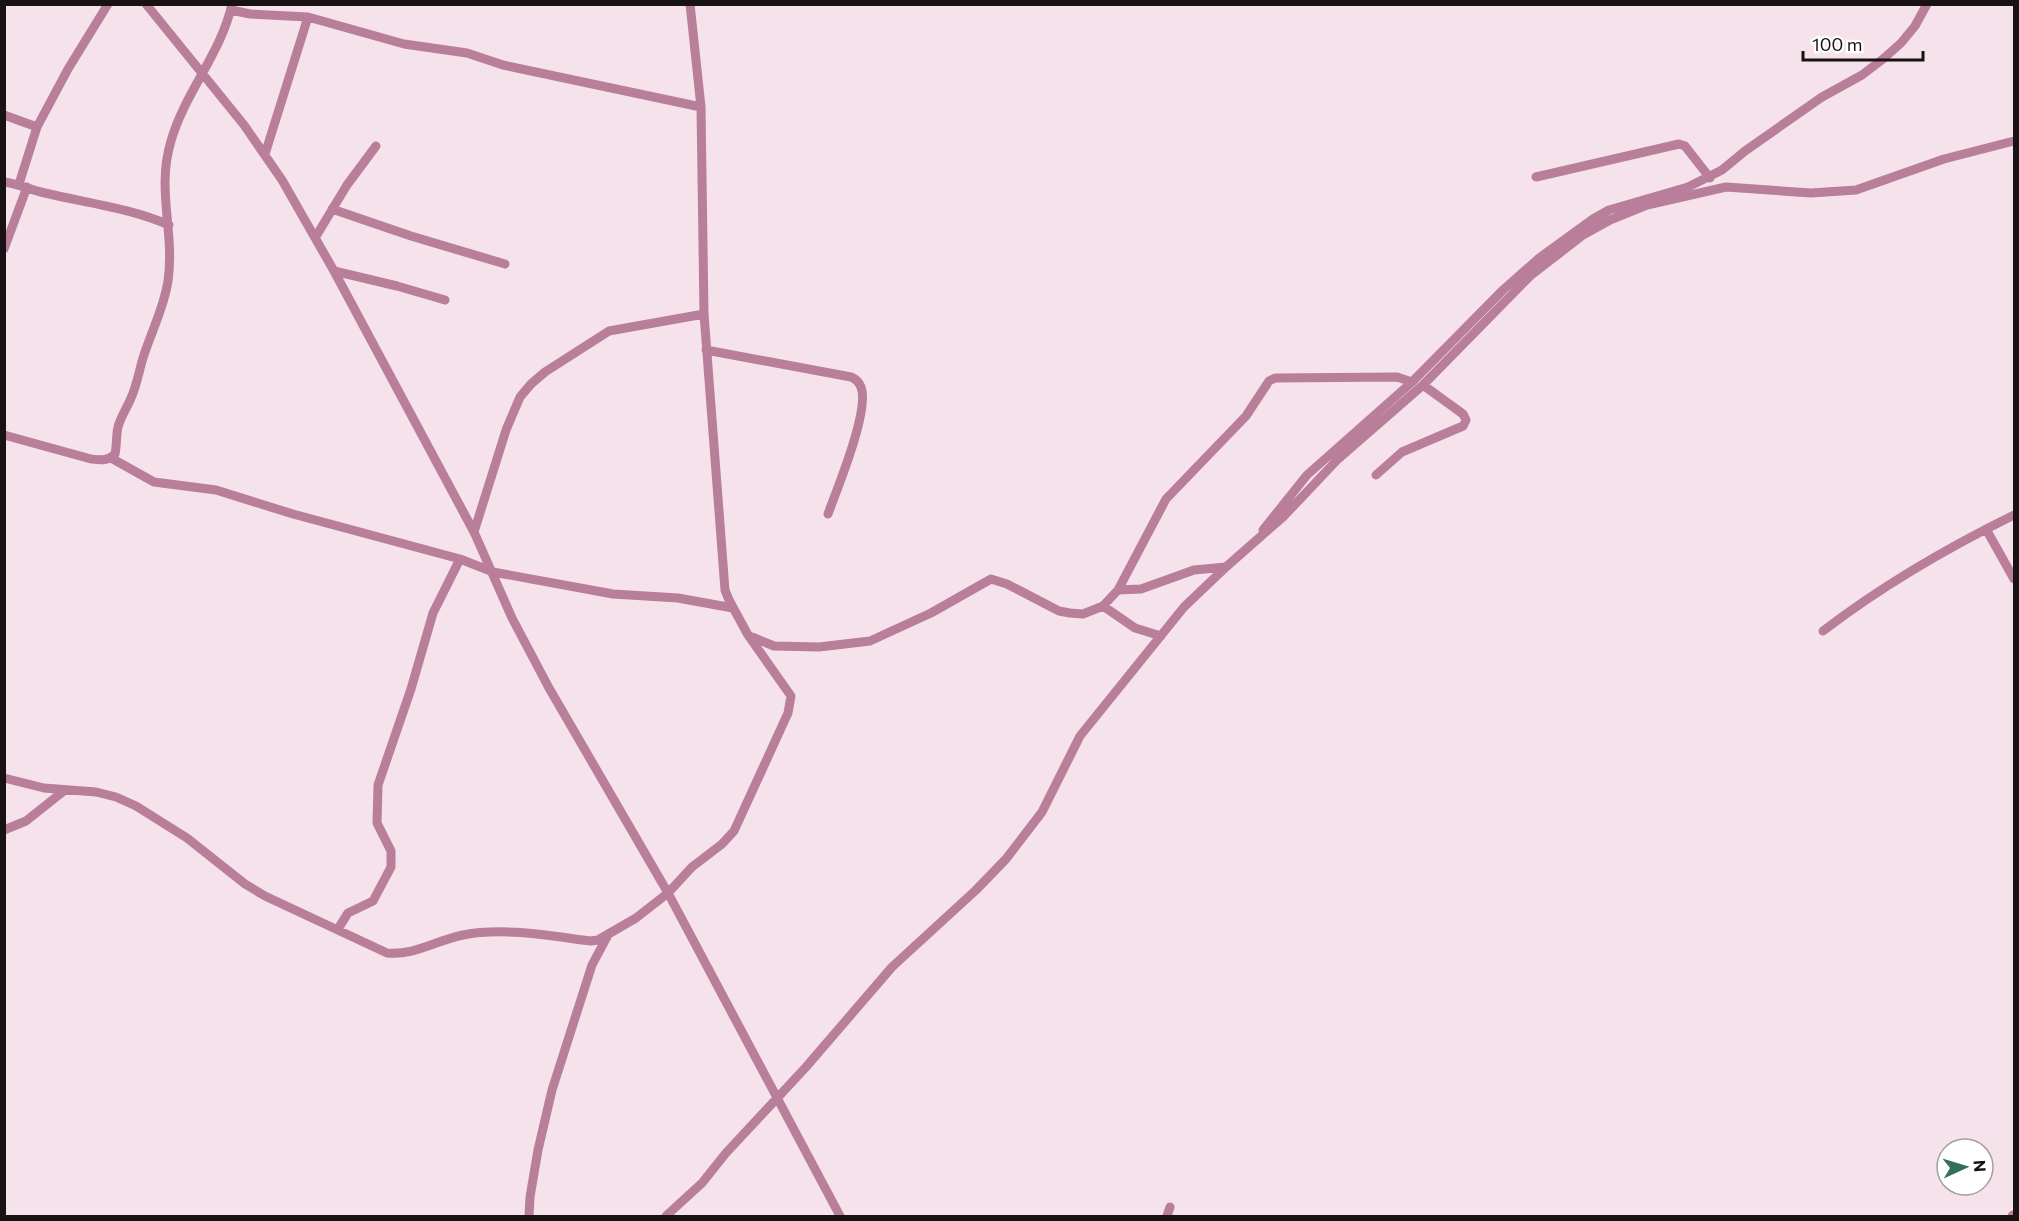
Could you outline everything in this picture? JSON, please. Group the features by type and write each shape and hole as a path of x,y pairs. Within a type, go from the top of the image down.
{"street":[{"path":"4,249 37,127 68,69 108,4"},
{"path":"146,4 266,154 315,237 474,532 512,618 549,688 668,893 840,1216"},
{"path":"4,778 44,788 96,792 116,797 136,806 187,838 245,884 265,896 387,953 397,954 461,935 481,932 520,933 591,941 608,935 636,918 668,893 692,867 722,844 734,831 791,702 788,691 748,635 733,608 724,579 704,314 701,107 690,4"},
{"path":"1251,546 1281,505 1307,476 1412,382 1503,290 1538,259 1593,219 1618,207 1688,187 1710,178 1822,97 1862,75 1883,59 1915,26 1927,4"},
{"path":"4,435 91,459 105,460 115,454 121,418 132,397 168,280 170,239 164,199 164,176 170,142 181,112 213,54 232,7 250,14 308,17 404,44 467,53 503,65 701,107"},
{"path":"266,154 308,17"},
{"path":"4,115 37,127"},
{"path":"666,1216 702,1183 892,967 976,890 1026,835 1042,812 1080,736 1184,607 1284,516 1338,459 1423,385 1530,276 1583,235 1610,220 1647,206 1718,188 1811,193 1857,190 1944,159 2014,141"},
{"path":"1536,177 1679,144 1685,146 1710,178"},
{"path":"315,237 346,185 376,146"},
{"path":"4,182 23,185 44,193 118,208 169,225"},
{"path":"332,210 505,264"},
{"path":"334,272 397,286 445,300"},
{"path":"474,532 506,430 520,397 531,384 545,372 609,331 704,314"},
{"path":"706,350 851,377 859,383 862,393 859,426 828,514"},
{"path":"748,635 762,643 774,646 819,647 870,640 931,613 991,579 1007,584 1059,610 1070,614 1083,614 1103,606 1118,590 1166,499 1246,417 1269,381 1275,378 1396,377 1412,382"},
{"path":"1376,475 1402,452 1463,426 1466,420 1463,414 1423,385"},
{"path":"111,458 154,482 216,490 293,514 460,559 493,572 613,594 678,598 733,608"},
{"path":"1823,631 1852,608 1911,569 2014,515"},
{"path":"1986,529 2014,579"},
{"path":"338,929 348,913 373,901 391,867 391,851 377,823 378,785 411,689 433,613 460,559"},
{"path":"1118,590 1141,589 1194,570 1226,567"},
{"path":"1103,606 1135,628 1161,636"},
{"path":"4,830 26,821 65,790"},
{"path":"529,1216 538,1150 552,1090 592,965 608,935"}]}
